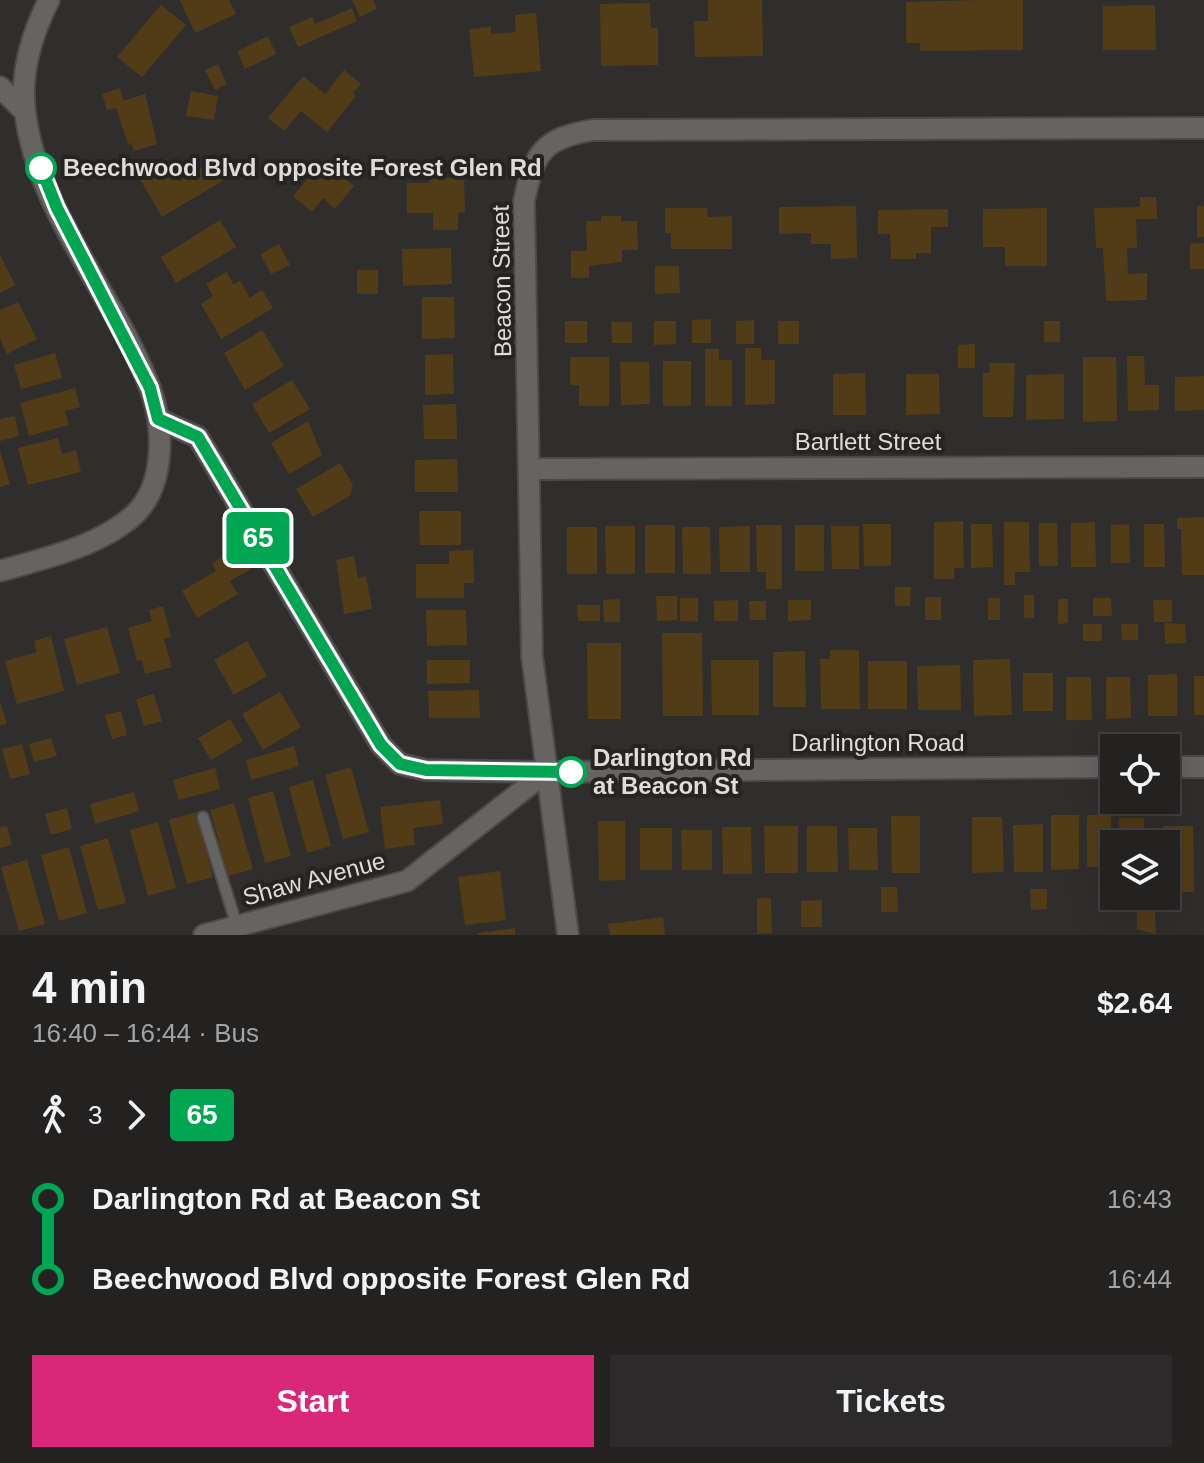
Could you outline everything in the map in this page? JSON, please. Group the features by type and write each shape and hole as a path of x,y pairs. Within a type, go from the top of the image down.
{"street":[{"path":"0,571 112,532 137,512 151,489 160,444 158,419 150,388 57,208 33,148 24,111 24,70 49,0"},
{"path":"0,87 24,111"},
{"name":"Beacon Street","path":"568,935 532,656 524,201 531,168 546,146 566,134 593,130 1204,128"},
{"name":"Darlington Road","path":"158,419 198,437 381,745 400,764 426,770 546,772 1100,767"},
{"name":"Bartlett Street","path":"531,469 1204,467"},
{"path":"1180,767 1204,767"},
{"name":"Shaw Avenue","path":"204,935 407,881 546,772"}],"lane":[{"path":"203,817 237,926"}],"building":[{"path":"180,0 229,0 236,14 195,33"},
{"path":"352,0 373,0 377,9 360,17"},
{"path":"708,0 762,0 763,56 695,57 694,21 708,21"},
{"path":"1023,0 1023,50 920,51 920,43 906,43 906,2"},
{"path":"650,3 651,28 658,28 658,65 601,66 600,4"},
{"path":"161,5 186,25 142,77 117,57"},
{"path":"1155,5 1156,50 1103,50 1103,6"},
{"path":"352,8 357,21 298,47 289,27 312,17 315,24"},
{"path":"536,13 541,71 474,77 469,29 491,27 491,34 516,32 515,15"},
{"path":"268,36 276,54 245,69 237,51"},
{"path":"218,64 227,84 215,90 205,70"},
{"path":"344,70 361,84 353,93 356,96 327,132 301,111 284,131 268,118 303,76 325,94"},
{"path":"120,88 123,101 145,94 157,144 134,151 131,143 128,144 116,108 107,110 102,94"},
{"path":"191,91 218,96 214,120 186,116"},
{"path":"220,157 231,176 162,217 138,176 166,159 179,181"},
{"path":"323,160 354,186 335,209 323,198 312,212 293,196"},
{"path":"429,178 464,178 465,212 458,213 458,230 433,230 433,213 407,213 407,183 429,183"},
{"path":"1140,197 1156,197 1157,219 1136,219 1137,248 1127,248 1128,274 1147,273 1147,300 1106,301 1103,248 1096,248 1094,208 1140,207"},
{"path":"856,206 857,258 831,259 831,244 811,244 811,233 779,234 779,207"},
{"path":"1197,206 1204,206 1204,237 1197,237"},
{"path":"665,208 707,208 708,217 732,216 732,249 671,249 671,233 665,233"},
{"path":"1047,208 1047,266 1005,266 1005,247 983,247 983,209"},
{"path":"948,209 948,227 931,227 931,253 916,253 916,259 891,259 890,234 878,234 878,210"},
{"path":"601,216 621,216 621,221 637,221 638,250 622,250 622,262 589,266 589,278 571,278 571,251 587,251 586,221 601,221"},
{"path":"220,220 236,247 176,283 161,257"},
{"path":"1204,243 1204,269 1190,269 1190,244"},
{"path":"279,244 290,265 271,274 260,254"},
{"path":"451,248 452,284 403,286 402,249"},
{"path":"0,255 15,285 0,293"},
{"path":"655,266 679,266 680,293 655,294"},
{"path":"357,270 378,270 378,294 357,294"},
{"path":"226,272 234,285 240,281 250,298 262,290 273,308 221,339 201,304 213,296 206,284"},
{"path":"422,297 454,297 455,338 422,339"},
{"path":"18,302 37,339 7,354 0,339 0,310"},
{"path":"711,319 711,343 692,343 692,320"},
{"path":"754,320 754,344 736,344 736,321"},
{"path":"565,321 587,321 587,343 565,343"},
{"path":"654,321 676,321 676,344 654,345"},
{"path":"778,321 799,321 799,344 778,344"},
{"path":"1044,321 1060,321 1060,342 1044,342"},
{"path":"611,322 632,322 632,343 612,343"},
{"path":"262,330 284,366 245,390 224,353"},
{"path":"975,344 975,368 958,368 958,345"},
{"path":"745,348 761,348 761,360 775,360 775,404 745,405"},
{"path":"705,349 719,349 719,360 732,360 732,406 705,406"},
{"path":"55,353 62,378 21,389 14,365"},
{"path":"453,354 454,394 425,395 425,355"},
{"path":"1127,356 1144,356 1145,385 1159,385 1159,410 1128,411"},
{"path":"570,357 609,357 609,406 579,406 579,385 570,385"},
{"path":"1083,357 1116,357 1117,421 1083,422"},
{"path":"663,361 691,361 691,406 663,406"},
{"path":"620,362 649,362 650,404 621,405"},
{"path":"989,363 1015,363 1013,417 983,417 983,373 990,373"},
{"path":"865,373 866,415 833,415 833,374"},
{"path":"906,374 939,374 940,414 906,415"},
{"path":"1064,374 1064,419 1026,420 1026,375"},
{"path":"1204,376 1204,410 1175,411 1175,377"},
{"path":"292,380 310,409 269,433 252,404"},
{"path":"75,388 80,407 65,411 69,425 29,436 20,403"},
{"path":"456,404 457,439 424,439 423,405"},
{"path":"15,416 19,436 0,441 0,419"},
{"path":"308,421 322,455 289,474 271,443"},
{"path":"58,438 62,454 76,450 81,472 28,485 18,448"},
{"path":"0,451 10,484 0,487"},
{"path":"457,459 458,492 415,492 415,460"},
{"path":"340,463 353,485 350,496 313,517 296,489"},
{"path":"419,511 461,511 461,545 420,545"},
{"path":"1204,517 1204,575 1182,575 1181,529 1177,529 1177,518"},
{"path":"963,521 964,568 954,568 954,579 934,579 934,522"},
{"path":"1004,522 1029,522 1030,572 1015,572 1015,585 1004,585"},
{"path":"1095,522 1096,567 1071,567 1071,523"},
{"path":"1039,523 1057,523 1058,566 1039,566"},
{"path":"863,524 891,524 891,566 864,566"},
{"path":"971,524 992,524 993,567 971,568"},
{"path":"1129,524 1130,563 1111,563 1111,525"},
{"path":"1144,524 1164,524 1165,567 1144,567"},
{"path":"645,525 675,525 675,573 645,573"},
{"path":"756,525 782,525 782,589 766,589 766,572 757,572"},
{"path":"795,525 824,525 824,571 795,571"},
{"path":"605,526 635,526 635,574 606,574"},
{"path":"750,526 750,572 720,572 719,527"},
{"path":"831,526 859,526 859,569 832,569"},
{"path":"567,527 597,527 597,574 567,574"},
{"path":"682,527 710,527 711,574 683,574"},
{"path":"238,548 251,569 230,581 238,594 197,618 182,591 216,571 212,563"},
{"path":"473,550 474,583 464,583 464,598 416,598 416,564 449,564 449,551"},
{"path":"354,556 358,578 366,576 372,609 344,614 336,560"},
{"path":"895,587 911,587 910,606 895,606"},
{"path":"1024,595 1034,595 1034,618 1024,618"},
{"path":"656,596 677,596 677,620 657,621"},
{"path":"925,597 941,597 941,620 925,620"},
{"path":"680,598 698,598 698,622 680,621"},
{"path":"988,598 1000,598 1000,620 988,620"},
{"path":"1093,598 1111,598 1112,616 1093,616"},
{"path":"620,599 620,622 604,622 603,600"},
{"path":"1058,599 1068,599 1068,623 1058,624"},
{"path":"738,600 738,621 714,621 714,601"},
{"path":"788,600 811,600 811,620 788,621"},
{"path":"1153,600 1172,600 1172,622 1154,622"},
{"path":"749,601 766,601 766,620 750,620"},
{"path":"577,605 600,605 600,621 578,621"},
{"path":"163,606 171,637 164,639 172,667 145,674 142,660 137,661 128,628 152,621 149,610"},
{"path":"426,610 466,610 467,645 427,646"},
{"path":"1164,623 1185,624 1186,643 1165,644"},
{"path":"1083,624 1102,624 1102,641 1083,641"},
{"path":"1121,624 1138,624 1138,640 1122,640"},
{"path":"107,627 120,673 77,685 64,639"},
{"path":"662,633 702,633 703,716 663,716"},
{"path":"51,636 64,691 17,704 5,661 37,652 34,641"},
{"path":"247,641 267,676 234,695 214,660"},
{"path":"587,643 621,643 621,719 588,719"},
{"path":"830,650 859,650 860,709 821,709 820,659 830,659"},
{"path":"805,651 806,707 773,707 773,652"},
{"path":"1010,659 1012,715 974,716 973,660"},
{"path":"427,660 470,660 470,683 427,684"},
{"path":"711,660 759,660 759,715 712,715"},
{"path":"868,661 907,661 907,709 868,709"},
{"path":"960,665 961,710 918,710 917,666"},
{"path":"1023,673 1053,673 1053,711 1023,711"},
{"path":"1177,674 1177,716 1148,716 1148,675"},
{"path":"1194,676 1204,676 1204,715 1194,715"},
{"path":"1066,677 1091,677 1092,720 1066,720"},
{"path":"1106,677 1130,677 1131,718 1106,719"},
{"path":"479,690 480,718 429,718 428,691"},
{"path":"280,692 301,727 263,750 242,714"},
{"path":"154,694 162,721 144,726 136,699"},
{"path":"0,701 7,724 0,726"},
{"path":"121,711 127,735 112,739 105,715"},
{"path":"230,719 243,741 211,760 198,738"},
{"path":"51,738 57,756 34,762 29,744"},
{"path":"22,744 30,774 10,779 2,749"},
{"path":"294,746 299,766 251,780 246,760"},
{"path":"351,767 369,832 343,839 325,775"},
{"path":"215,768 220,789 179,800 173,780"},
{"path":"313,780 331,846 307,853 289,787"},
{"path":"273,791 291,856 265,863 248,798"},
{"path":"134,792 139,811 95,824 90,804"},
{"path":"440,800 443,824 413,828 415,845 385,849 380,807"},
{"path":"234,803 253,869 228,876 210,810"},
{"path":"67,808 72,829 51,835 45,814"},
{"path":"196,812 213,877 187,884 169,820"},
{"path":"1051,815 1079,815 1079,869 1051,870"},
{"path":"1087,815 1111,815 1111,830 1100,830 1100,867 1087,867"},
{"path":"891,816 920,816 920,873 892,873"},
{"path":"972,817 1002,817 1004,872 972,873"},
{"path":"1119,818 1144,818 1144,830 1119,830"},
{"path":"598,821 625,821 625,880 599,881"},
{"path":"158,822 176,888 148,896 130,830"},
{"path":"1043,824 1043,872 1014,872 1013,825"},
{"path":"7,826 12,845 0,848 0,827"},
{"path":"764,826 798,826 798,873 765,873"},
{"path":"807,826 837,826 838,872 807,872"},
{"path":"1163,826 1193,826 1194,892 1180,892 1180,830 1163,830"},
{"path":"722,827 751,827 752,874 723,874"},
{"path":"640,828 672,828 672,870 640,870"},
{"path":"848,828 877,828 878,870 849,870"},
{"path":"681,830 712,830 712,870 682,870"},
{"path":"108,838 126,903 98,910 80,846"},
{"path":"69,847 87,913 59,921 41,855"},
{"path":"27,860 45,924 19,931 1,867"},
{"path":"500,871 506,920 465,925 458,877"},
{"path":"881,887 897,887 898,912 881,912"},
{"path":"1030,889 1047,889 1047,909 1031,910"},
{"path":"757,898 771,898 772,933 757,934"},
{"path":"822,900 822,927 801,927 801,901"},
{"path":"1137,910 1155,910 1156,935 1137,929"},
{"path":"663,917 665,935 610,935 608,924"},
{"path":"515,928 515,935 478,935 478,933"}],"bus line":[{"name":"65","path":"41,168 57,208 150,388 158,419 198,437 381,745 400,764 426,770 571,772"}],"place":[{"name":"Beechwood Blvd opposite Forest Glen Rd","path":"41,168"},
{"name":"Darlington Rd at Beacon St","path":"571,772"}]}
